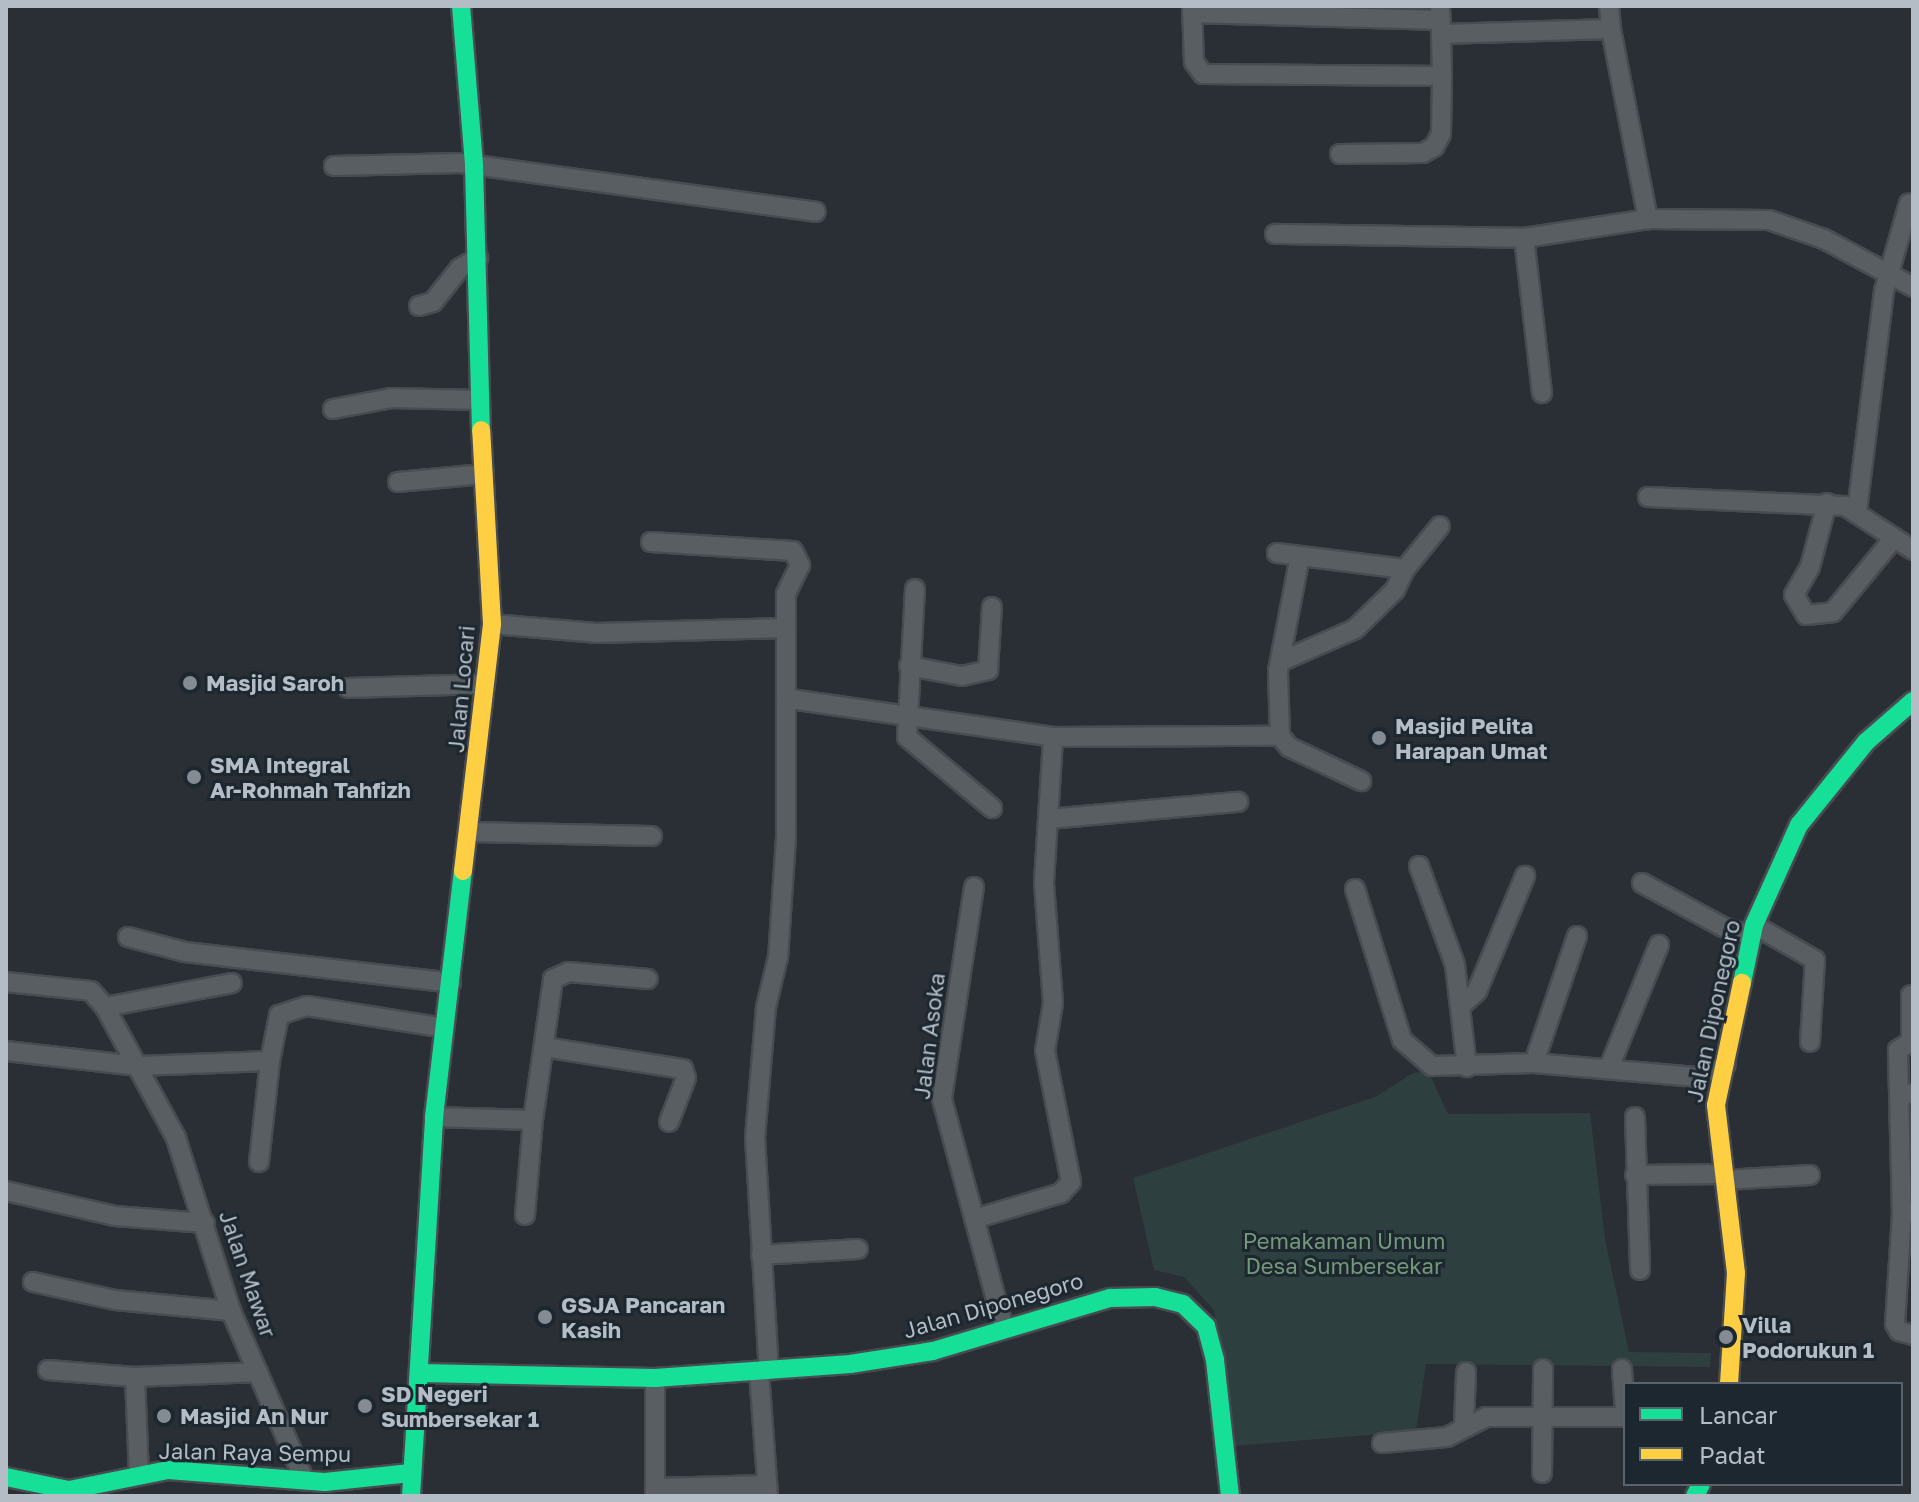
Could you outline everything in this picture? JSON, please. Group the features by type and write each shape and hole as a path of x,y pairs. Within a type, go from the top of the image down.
{"main road":[{"name":"Jalan Locari","path":"411,1496 421,1373 434,1117 471,832 492,624 479,400 474,165 461,6"},
{"name":"Jalan Diponegoro","path":"1729,1382 1736,1273 1716,1105 1753,931 1799,825 1866,742 1913,701"},
{"name":"Jalan Diponegoro","path":"421,1373 655,1378 764,1372 933,1351 1110,1298 1136,1295 1183,1304 1206,1326 1211,1340 1230,1496"},
{"name":"Jalan Raya Sempu","path":"6,1477 69,1490 139,1476 198,1470 305,1481 326,1489 411,1473"}],"street":[{"path":"1609,6 1648,219"},
{"path":"1442,76 1201,74 1194,62 1192,10 1611,29"},
{"path":"1340,154 1423,153 1434,147 1441,134 1441,20"},
{"path":"334,166 474,165 816,212"},
{"path":"1857,511 1889,274 1909,203"},
{"path":"1275,234 1524,238 1648,219 1784,222 1913,287"},
{"path":"1524,238 1542,393"},
{"path":"419,306 433,302 460,268 478,258"},
{"path":"333,409 391,398 479,400"},
{"path":"398,482 484,474"},
{"path":"1648,497 1827,503 1857,511 1913,550"},
{"path":"1827,503 1810,567 1794,595 1806,615 1833,612 1894,538"},
{"path":"1284,660 1355,629 1395,590 1405,569 1440,526"},
{"path":"651,542 793,551 800,565 786,594 790,699 778,957 766,1007 757,1095 767,1490 655,1492 655,1378"},
{"path":"1277,553 1405,569"},
{"path":"1300,556 1284,660 1277,681 1280,736 1289,747 1361,781"},
{"path":"915,589 905,733 913,746 992,808"},
{"path":"909,666 962,676 988,670 992,607"},
{"path":"492,624 596,633 786,628"},
{"path":"348,688 485,684"},
{"path":"790,699 1053,737 1280,736"},
{"path":"974,1219 1061,1193 1071,1182 1045,1051 1053,1003 1044,882 1053,737"},
{"path":"1050,819 1238,802"},
{"path":"471,832 652,836"},
{"path":"1419,866 1450,946 1462,1005 1467,1067"},
{"path":"1462,1005 1477,991 1525,876"},
{"path":"1642,883 1723,927 1753,931 1815,960 1810,1042"},
{"name":"Jalan Asoka","path":"974,887 942,1099 1004,1328"},
{"path":"1355,889 1402,1040 1432,1066 1534,1063 1696,1077 1726,1065"},
{"path":"1534,1063 1577,936"},
{"path":"128,937 201,954 451,983"},
{"path":"1609,1068 1659,945"},
{"path":"525,1215 549,990 559,973 648,979"},
{"path":"6,982 91,991 105,1007 232,983"},
{"path":"1911,995 1911,1042 1898,1050 1906,1094 1908,1213 1895,1324 1899,1331 1913,1335"},
{"name":"Jalan Mawar","path":"105,1007 176,1138 231,1311 305,1481"},
{"path":"259,1162 270,1061 279,1015 295,1007 444,1028"},
{"path":"544,1047 683,1069 686,1078 669,1122"},
{"path":"6,1051 143,1074 270,1061"},
{"path":"1696,1077 1716,1105"},
{"path":"434,1117 533,1120"},
{"path":"1635,1117 1640,1270"},
{"path":"1635,1175 1810,1175"},
{"path":"6,1191 115,1216 205,1223"},
{"path":"761,1255 858,1249"},
{"path":"33,1282 115,1300 231,1311"},
{"path":"1542,1473 1543,1369"},
{"path":"1622,1369 1623,1382"},
{"path":"48,1370 135,1377 258,1372"},
{"path":"1464,1425 1466,1372"},
{"path":"135,1377 139,1476"},
{"path":"1382,1443 1447,1437 1464,1425 1486,1417 1623,1417"}],"green space":[{"name":"Pemakaman Umum Desa Sumbersekar","path":"1428,1071 1448,1114 1590,1113 1605,1239 1629,1352 1711,1353 1710,1367 1426,1364 1416,1431 1233,1446 1214,1310 1184,1277 1154,1270 1133,1178 1375,1097 1413,1073"}],"traffic: fast":[{"path":"461,6 474,165 481,430"},
{"path":"1742,983 1754,925 1799,825 1866,742 1913,701"},
{"path":"411,1496 434,1117 463,871"},
{"path":"421,1373 655,1378 850,1364 933,1351 1110,1298 1155,1297 1183,1304 1206,1326 1215,1360 1230,1496"},
{"path":"6,1477 69,1490 168,1470 325,1482 411,1473"},
{"path":"1695,1496 1700,1486"}],"traffic: slow":[{"path":"463,871 492,624 481,430"},
{"path":"1729,1382 1736,1273 1716,1105 1742,983"}],"place":[{"name":"Masjid Saroh","path":"190,683"},
{"name":"Masjid Pelita Harapan Umat","path":"1379,738"},
{"name":"SMA Integral Ar-Rohmah Tahfizh","path":"194,777"},
{"name":"GSJA Pancaran Kasih","path":"545,1317"},
{"name":"Villa Podorukun 1","path":"1726,1337"},
{"name":"SD Negeri Sumbersekar 1","path":"365,1406"},
{"name":"Masjid An Nur","path":"164,1416"}]}
